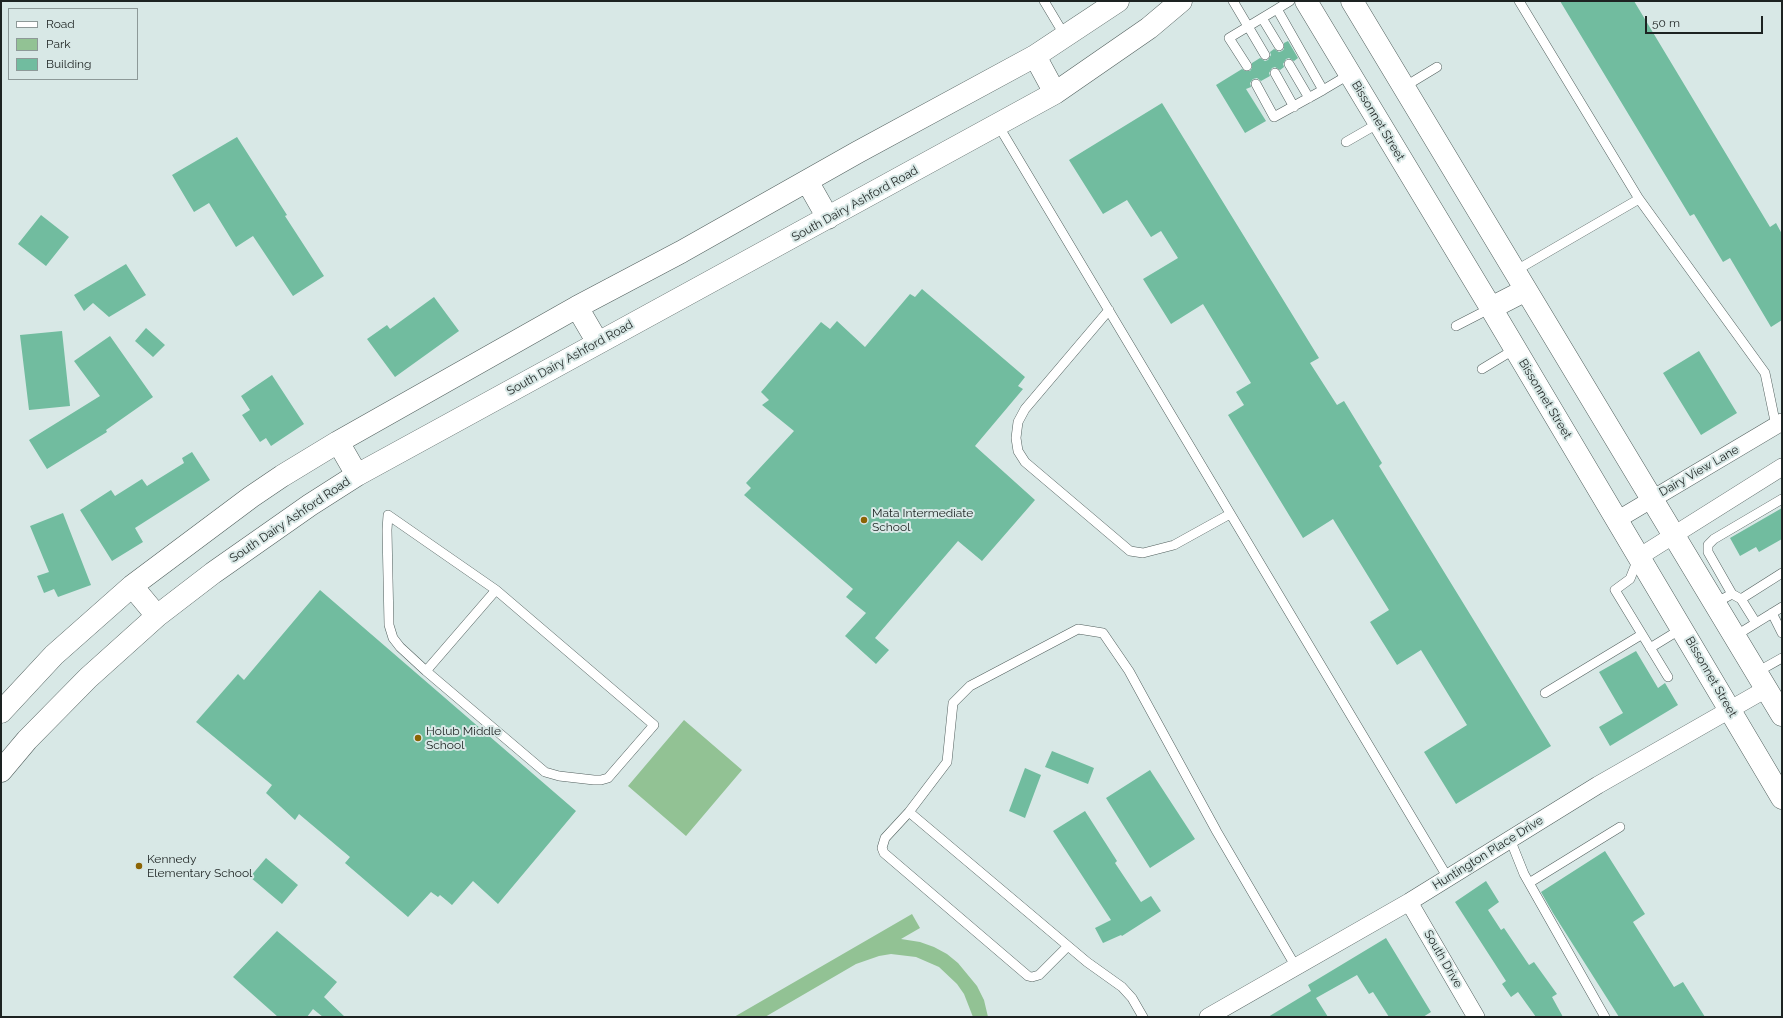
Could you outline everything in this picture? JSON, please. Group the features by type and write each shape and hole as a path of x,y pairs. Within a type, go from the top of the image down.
{"main road":[{"path":"1,712 54,655 132,586 251,497 338,442 577,307 682,252 807,181 1035,56 1118,1"},
{"name":"South Dairy Ashford Road","path":"1,771 27,740 88,678 158,616 263,537 357,475 1055,93 1149,28 1180,1"},
{"name":"Bissonnet Street","path":"1306,1 1516,349 1782,798"},
{"path":"1352,1 1651,499 1674,535 1724,598 1735,636 1782,715"},
{"path":"1035,56 1055,93"},
{"path":"807,181 828,218"},
{"path":"1491,308 1526,290"},
{"path":"577,307 598,343"},
{"path":"338,442 357,475"},
{"path":"132,586 158,616"}],"street":[{"name":"Dairy View Lane","path":"1617,520 1651,499 1780,428"},
{"path":"1639,556 1782,467"},
{"name":"Huntington Place Drive","path":"1208,1017 1236,1011 1296,967 1409,902 1598,785 1730,710 1761,681"},
{"name":"South Drive","path":"1409,902 1476,1017"}],"lane":[{"path":"1044,1 1065,37"},
{"path":"1233,1 1265,55"},
{"path":"1247,66 1229,38 1290,1"},
{"path":"1519,1 1639,199 1765,372 1780,428"},
{"path":"1277,9 1323,90"},
{"path":"1262,18 1279,46"},
{"path":"1289,64 1309,98"},
{"path":"1404,87 1437,67"},
{"path":"1275,73 1294,106"},
{"path":"1256,84 1274,117 1350,74"},
{"path":"1346,142 1379,123"},
{"path":"998,125 1448,878"},
{"path":"1515,271 1639,199"},
{"path":"1456,326 1491,308"},
{"path":"1109,310 1025,409 1018,422 1016,438 1018,451 1025,462 1130,551 1143,553 1174,545 1230,514"},
{"path":"1482,368 1516,349"},
{"path":"1782,499 1714,539 1708,545 1708,552 1724,598 1741,599 1782,573"},
{"path":"388,515 496,590 654,725 608,778 601,780 559,776 545,772 426,671 400,647 393,638 389,625 386,530 388,515"},
{"path":"1639,556 1630,579 1615,590 1668,677"},
{"path":"426,671 496,590"},
{"path":"1741,599 1756,623"},
{"path":"1735,636 1782,607"},
{"path":"1772,613 1782,633"},
{"path":"1650,648 1682,628"},
{"path":"1068,946 1039,975 1032,977 1028,976 884,853 882,848 885,838 909,812 947,762 953,703 970,686 1078,629 1103,633 1129,671 1217,832 1296,967"},
{"path":"1546,693 1641,634"},
{"path":"1761,681 1782,658"},
{"path":"909,812 1087,962 1122,987 1132,998 1143,1017"},
{"path":"1529,883 1620,827"},
{"path":"1510,839 1529,883 1605,1017"}],"green space":[{"path":"684,720 742,770 686,836 628,786"},
{"path":"912,914 920,928 901,939 920,942 934,947 947,954 958,963 977,986 984,1000 988,1017 973,1017 964,994 957,984 939,967 916,957 891,954 879,956 856,964 765,1017 734,1017"}],"building":[{"path":"1560,1 1634,1 1770,227 1776,223 1782,234 1782,320 1771,327 1730,258 1723,262 1694,214 1690,216"},
{"path":"1288,41 1298,58 1294,61 1289,58 1286,59 1283,64 1284,67 1280,70 1275,67 1272,68 1269,73 1270,76 1261,81 1257,78 1253,79 1250,83 1251,87 1246,89 1266,121 1245,133 1216,85 1242,69 1245,71 1250,71 1252,68 1252,63 1260,58 1265,61 1268,60 1271,55 1270,52 1274,49 1279,52 1282,51 1284,49 1284,43"},
{"path":"1162,103 1319,358 1310,363 1337,405 1344,401 1382,463 1379,466 1551,746 1456,804 1424,752 1467,725 1421,650 1397,665 1370,622 1389,610 1333,519 1303,538 1228,415 1244,405 1236,392 1251,383 1203,304 1171,324 1143,279 1178,258 1161,231 1151,237 1127,200 1103,214 1069,160"},
{"path":"237,137 287,215 285,216 324,276 293,296 253,236 236,247 209,203 194,212 172,175"},
{"path":"41,215 69,237 46,266 18,244"},
{"path":"126,264 146,295 109,317 93,303 84,311 74,295"},
{"path":"922,289 1025,377 1018,386 1023,389 975,446 1035,500 982,561 958,541 875,638 889,650 876,664 845,636 866,613 846,597 853,589 744,495 751,488 746,483 794,431 762,405 769,400 761,392 821,322 830,329 837,321 865,347 910,294 915,297"},
{"path":"434,297 459,331 395,377 367,339 387,325 390,329"},
{"path":"146,328 165,345 153,357 135,341"},
{"path":"62,331 70,406 29,410 20,335"},
{"path":"110,336 153,397 106,430 107,432 47,469 29,440 100,396 74,361"},
{"path":"1699,351 1737,413 1701,435 1663,373"},
{"path":"272,375 304,424 271,446 266,438 260,442 242,415 250,410 241,396"},
{"path":"192,452 210,480 135,528 143,542 112,561 80,510 111,490 115,496 142,479 147,486 184,463 182,458"},
{"path":"1782,508 1782,539 1759,552 1756,547 1740,556 1730,538"},
{"path":"63,513 91,585 58,597 54,589 44,593 37,576 49,572 30,526"},
{"path":"320,590 576,811 498,904 473,881 452,905 440,895 438,897 431,892 408,917 345,863 350,857 299,814 295,820 266,793 272,785 196,722 238,674 244,680"},
{"path":"1636,651 1658,688 1665,683 1678,705 1610,746 1599,727 1623,713 1599,672"},
{"path":"1052,751 1094,768 1088,784 1045,767"},
{"path":"1025,768 1041,775 1025,818 1009,811"},
{"path":"1150,770 1195,839 1150,868 1106,798"},
{"path":"1085,811 1117,861 1115,863 1141,902 1151,896 1161,911 1122,936 1121,935 1103,943 1095,928 1111,920 1053,831"},
{"path":"1605,851 1645,914 1633,922 1674,987 1683,982 1705,1017 1619,1017 1553,913 1541,892"},
{"path":"266,858 298,885 282,904 250,877"},
{"path":"1486,881 1499,902 1488,910 1501,930 1504,928 1529,965 1534,962 1557,994 1552,997 1563,1017 1536,1017 1518,992 1511,997 1502,984 1506,981 1455,902"},
{"path":"277,931 337,982 324,997 345,1017 323,1017 313,1009 307,1017 278,1017 233,977"},
{"path":"1386,938 1431,1012 1423,1017 1389,1017 1373,992 1369,994 1357,975 1316,998 1328,1017 1268,1017 1311,991 1308,985"}],"place":[{"name":"Mata Intermediate School","path":"864,520"},
{"name":"Holub Middle School","path":"418,738"},
{"name":"Kennedy Elementary School","path":"139,866"}]}
